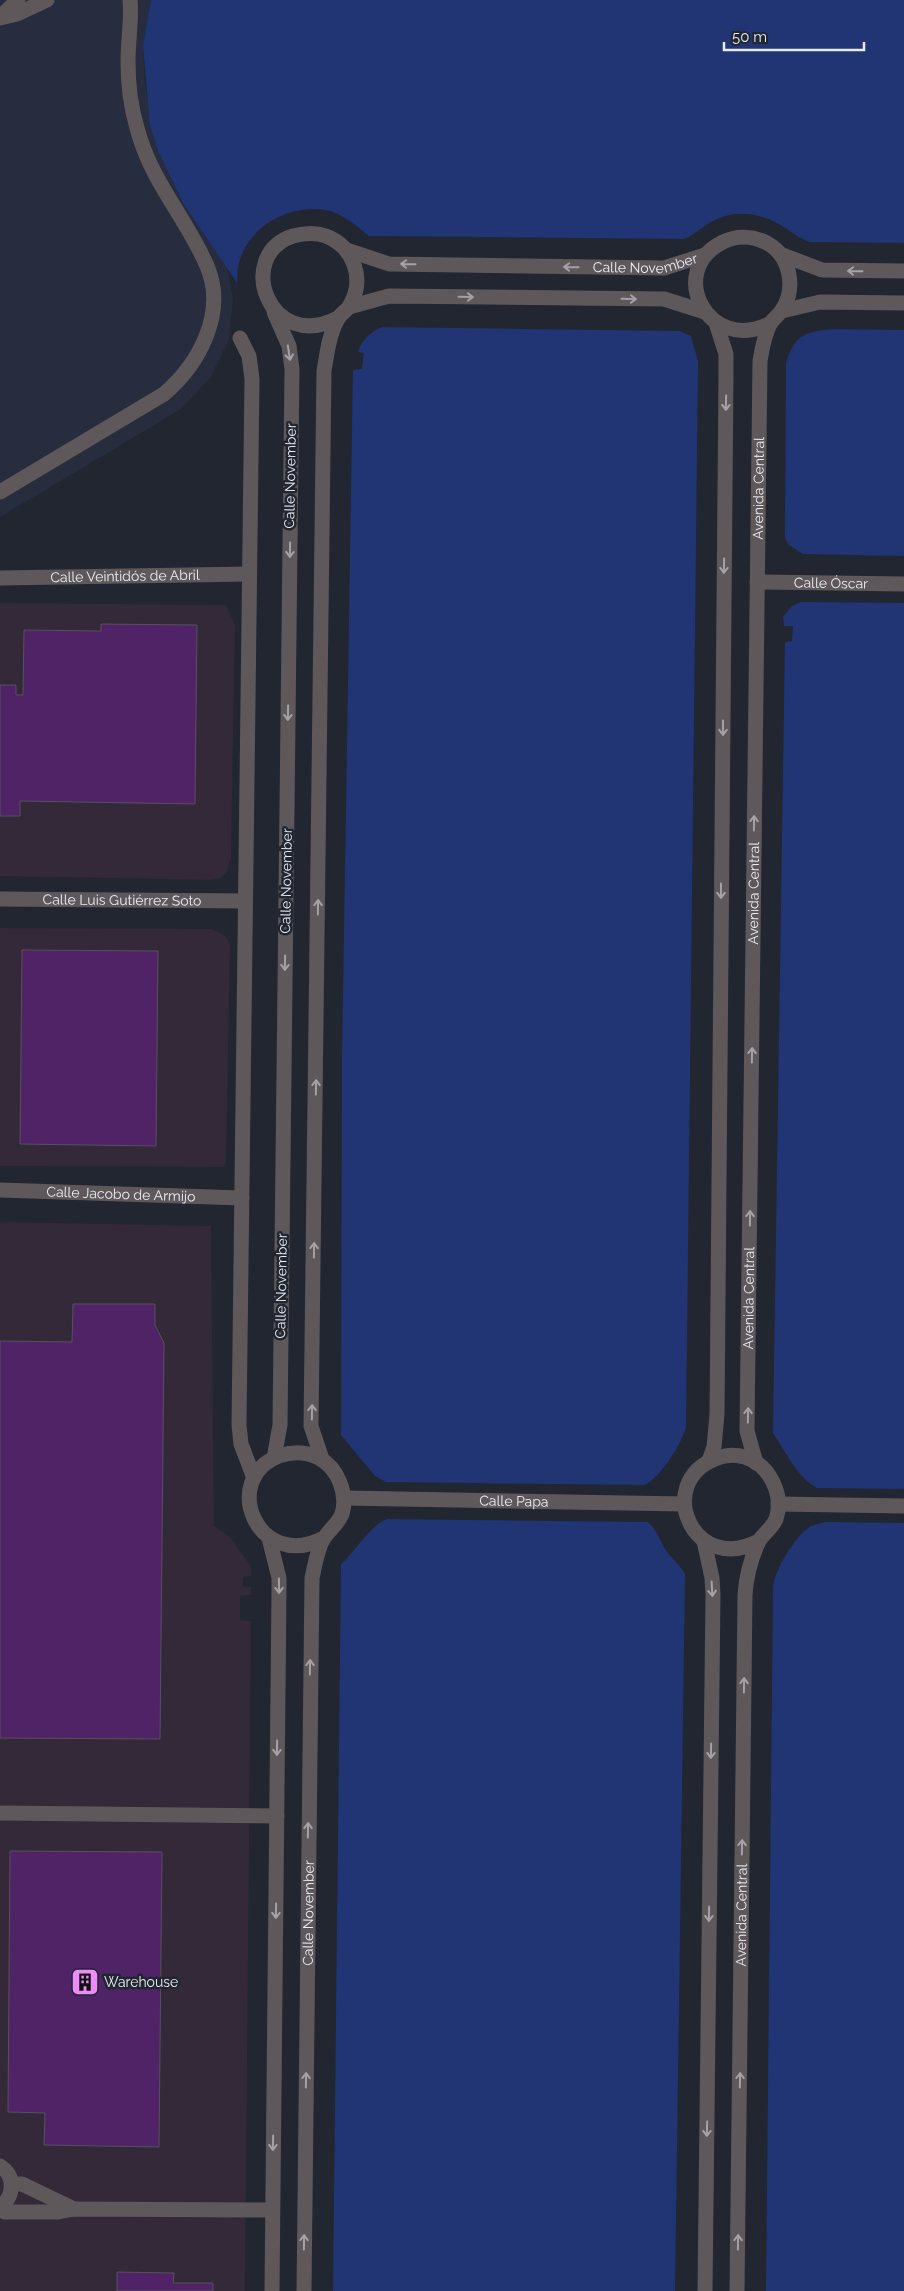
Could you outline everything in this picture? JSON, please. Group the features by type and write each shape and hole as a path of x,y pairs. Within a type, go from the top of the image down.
{"street":[{"path":"0,18 18,0"},
{"path":"0,18 17,14 47,0"},
{"path":"0,492 164,394 179,381 192,365 209,331 213,301 208,267 154,176 136,126 128,62 130,0"},
{"path":"304,233 320,234 335,239 347,250 354,263 357,278 356,293 349,307 338,318 315,327 303,327 280,317 272,308 265,293 263,277 267,261 276,248 288,238 296,235 304,233"},
{"path":"349,307 389,296 664,299 710,317 737,331 760,328 771,323 782,311 788,297 790,282 788,267 780,254 769,244 756,238 728,239 716,245 705,255 698,269 696,284 698,298 710,317 726,354 717,1414 714,1448 709,1461"},
{"name":"Calle November","path":"347,250 389,264 664,268 705,255"},
{"path":"780,254 822,270 904,271"},
{"path":"782,311 820,302 904,303"},
{"name":"Calle November","path":"272,308 289,346 292,369 280,1425 274,1458"},
{"path":"322,1459 298,1452 274,1458 263,1466 254,1478 250,1491 251,1511 259,1529 269,1538 291,1546 302,1546 324,1538 335,1527 342,1514 344,1498 341,1483 333,1470 322,1459 311,1426 324,371 329,344 338,318"},
{"name":"Avenida Central","path":"756,1463 747,1431 757,582 760,361 771,323"},
{"path":"240,338 249,356 252,379 239,1425 241,1444 254,1478"},
{"name":"Calle Veintidós de Abril","path":"0,578 249,574"},
{"name":"Calle Óscar","path":"757,582 904,584"},
{"name":"Calle Luis Gutiérrez Soto","path":"0,899 245,900"},
{"name":"Calle Jacobo de Armijo","path":"0,1190 242,1198"},
{"path":"733,1455 745,1457 756,1463 768,1474 776,1488 778,1504 776,1518 769,1531 759,1541 737,1550 725,1550 704,1541 693,1531 687,1518 684,1504 690,1479 698,1468 720,1456 733,1455"},
{"name":"Calle Papa","path":"344,1498 684,1504"},
{"path":"778,1504 904,1506"},
{"path":"269,1538 279,1578 272,2291"},
{"name":"Calle November","path":"304,2291 311,1590 316,1559 324,1538"},
{"path":"704,1541 712,1578 713,1594 705,2291"},
{"name":"Avenida Central","path":"738,2291 745,1595 746,1579 759,1541"},
{"path":"0,1813 277,1816"},
{"path":"0,2166 9,2175 12,2184 11,2194 0,2208 5,2212 58,2212 74,2209 272,2210"},
{"path":"12,2184 22,2184 74,2209"}],"shaded area":[{"path":"0,0 151,0 143,46 145,86 159,153 183,203 227,268 233,299 229,339 210,378 181,409 0,517"},
{"path":"151,0 904,0 904,243 810,242 770,220 747,214 732,214 717,219 684,239 369,236 338,214 326,210 312,209 285,214 261,228 251,238 244,250 238,265 237,283 183,203 159,153 150,126 143,46"},
{"path":"382,327 679,331 691,336 698,361 686,1427 670,1459 658,1474 645,1485 386,1482 375,1476 341,1435 342,1059 353,370 362,369 364,353 358,352 361,344 370,334"},
{"path":"835,329 904,330 904,556 803,554 789,545 785,538 786,363 793,346 803,336 817,331"},
{"path":"801,602 904,603 904,1489 817,1488 798,1471 773,1433 785,642 792,641 793,626 784,626 783,617 792,606"},
{"path":"0,603 226,605 235,625 231,856 227,871 221,878 212,880 0,876"},
{"path":"0,928 213,929 226,937 230,944 226,1161 224,1167 0,1166"},
{"path":"0,1222 211,1226 214,1526 229,1536 251,1566 251,1576 243,1577 243,1586 251,1587 251,1595 240,1596 240,1620 251,1621 245,2291 0,2291"},
{"path":"387,1519 648,1522 667,1552 685,1574 675,2291 333,2291 341,1564 369,1532"},
{"path":"826,1522 904,1523 904,2291 766,2291 773,1587 782,1562 792,1545 811,1526"}],"building":[{"path":"101,624 197,625 195,804 20,801 20,816 0,816 0,685 16,685 16,695 23,695 24,630 101,631"},
{"path":"22,950 158,951 156,1146 20,1144"},
{"path":"73,1304 155,1304 155,1325 164,1343 160,1739 0,1738 0,1341 72,1342"},
{"name":"Warehouse","path":"10,1851 162,1852 159,2147 44,2145 45,2113 8,2112"},
{"path":"117,2272 174,2273 173,2283 213,2283 213,2291 117,2291"}],"place":[{"name":"Warehouse","path":"85,1982"}]}
